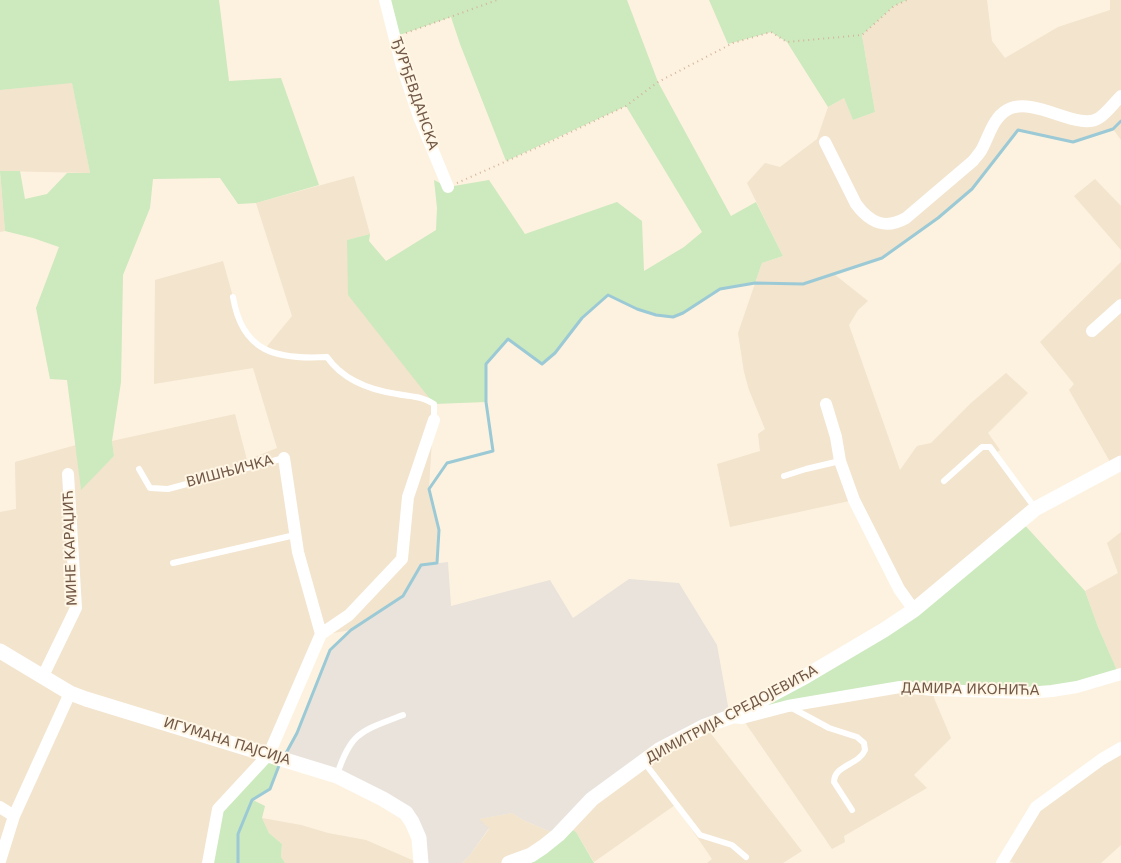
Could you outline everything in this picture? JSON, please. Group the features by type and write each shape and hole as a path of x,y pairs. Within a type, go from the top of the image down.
{"street":[{"name":"ЂУРЂЕВДАНСКА","path":"385,0 401,63 419,117 448,187"},
{"path":"825,142 856,204 871,220 888,224 906,218 973,161 982,150 999,117 1007,110 1026,107 1076,120 1092,121 1099,118 1121,96"},
{"path":"1092,331 1121,305"},
{"path":"826,404 836,437 840,461 851,494 899,588 914,610"},
{"path":"208,863 218,809 269,754 322,634 349,615 402,559 408,497 434,420"},
{"name":"ВИШЊИЧКА","path":"284,458 298,552 322,634"},
{"name":"ДИМИТРИЈА СРЕДОЈЕВИЋА","path":"509,863 531,855 543,847 558,835 592,799 659,750 698,730 730,717 884,630 914,610 1035,509 1121,463"},
{"name":"МИНЕ КАРАЏИЋ","path":"43,676 76,608 68,474"},
{"name":"ИГУМАНА ПАЈСИЈА","path":"0,651 70,693 337,776 383,799 406,814 416,829 421,863"},
{"name":"ДАМИРА ИКОНИЋА","path":"730,717 742,718 788,706 900,687 1027,693 1077,687 1121,674"},
{"path":"0,861 14,816 70,693"},
{"path":"1002,863 1036,807 1102,759 1121,748"},
{"path":"0,807 14,816"}],"lane":[{"path":"233,297 240,322 248,336 264,350 288,356 327,357 332,364 352,380 368,387 424,398 434,404 434,420"},
{"path":"944,481 982,447 990,447 1035,509"},
{"name":"ВИШЊИЧКА","path":"140,469 150,488 168,489 284,458"},
{"path":"784,476 806,468 840,461"},
{"path":"173,563 295,535"},
{"path":"788,706 829,728 857,737 864,743 865,750 859,760 839,771 834,777 834,782 852,810"},
{"path":"337,776 344,754 352,741 367,729 403,715"},
{"path":"644,761 700,835 732,845 746,857"}],"path":[{"path":"394,37 496,0"},
{"path":"448,187 626,106 658,82 733,43 771,32 787,42 862,35 894,6 908,0"}],"shaded area":[{"path":"907,0 987,0 992,41 1005,58 1058,27 1110,10 1110,0 1121,0 1121,140 1113,129 1073,142 1018,130 972,189 938,218 882,258 834,274 868,301 858,310 849,325 900,470 917,446 931,443 971,403 1006,373 1028,393 988,433 1000,450 997,452 1036,508 914,610 854,500 730,527 717,464 760,451 758,434 765,429 749,390 738,333 762,263 783,256 747,183 765,163 780,167 817,139 828,107 844,98 853,120 875,112 862,35 894,6"},
{"path":"72,82 90,173 0,171 0,90"},
{"path":"0,171 5,231 0,232"},
{"path":"354,176 370,234 347,240 434,404 429,489 439,530 437,563 421,565 403,596 351,630 321,635 208,863 0,863 0,512 16,509 15,462 76,445 81,489 114,456 112,441 235,414 247,460 277,448 253,368 154,384 155,280 223,261 240,322 264,350 292,316 256,203"},
{"path":"1095,179 1121,206 1121,250 1074,196"},
{"path":"1121,262 1121,463 1113,467 1069,390 1074,384 1040,342"},
{"path":"1121,532 1121,674 1119,675 1085,591 1118,573 1107,543"},
{"path":"448,562 451,606 550,580 573,618 629,579 679,583 717,645 730,717 659,750 558,835 523,820 512,813 479,819 489,828 462,863 421,863 406,813 283,760 297,733 330,650 351,630 403,596 421,565"},
{"path":"900,687 934,690 934,698 951,738 914,775 927,788 844,836 845,842 832,849 742,718"},
{"path":"705,726 802,851 783,863 707,863 712,859 675,805 594,862 576,832 566,826 585,806"},
{"path":"1121,748 1121,845 1101,863 1014,863 1005,860 1036,807"},
{"path":"512,813 523,820 558,835 509,863 462,863 489,829 478,819"},
{"path":"262,818 366,840 419,863 285,863 281,857 282,844 269,833"}],"green space":[{"path":"0,0 219,0 229,81 281,78 319,185 256,203 238,204 220,178 153,179 150,208 123,275 121,382 112,441 114,456 81,490 67,380 50,379 36,308 59,247 5,231 0,171 20,171 25,199 47,194 67,173 90,173 72,83 0,90"},
{"path":"385,0 627,0 658,82 731,216 756,202 783,256 762,263 755,283 720,289 708,295 686,312 674,317 658,316 607,295 582,318 555,353 542,364 507,339 486,364 486,402 434,404 348,295 347,240 370,234 369,241 386,261 436,230 437,208 434,180 448,187 489,180 525,234 617,202 642,221 644,271 684,247 702,232 626,106 506,161 451,17 394,37"},
{"path":"709,0 907,0 894,6 862,35 875,112 853,120 844,98 828,107 787,42 771,32 728,44"},
{"path":"1021,521 1085,591 1119,675 1077,687 900,687 742,718 914,610"},
{"path":"269,754 282,759 270,789 253,800 265,806 262,818 269,833 282,844 281,857 285,863 208,863 218,809"},
{"path":"566,826 576,832 594,863 509,863"}],"waterway":[{"path":"285,755 297,733 330,650 351,630 403,596 421,565 437,563 439,530 429,489 447,463 493,451 486,402 486,364 508,339 542,364 555,353 582,318 608,295 637,309 656,315 673,317 683,313 720,289 755,283 803,284 882,258 938,218 972,189 1018,130 1073,142 1113,129 1121,121"},
{"path":"238,863 238,834 252,800 270,789 280,763"}]}
